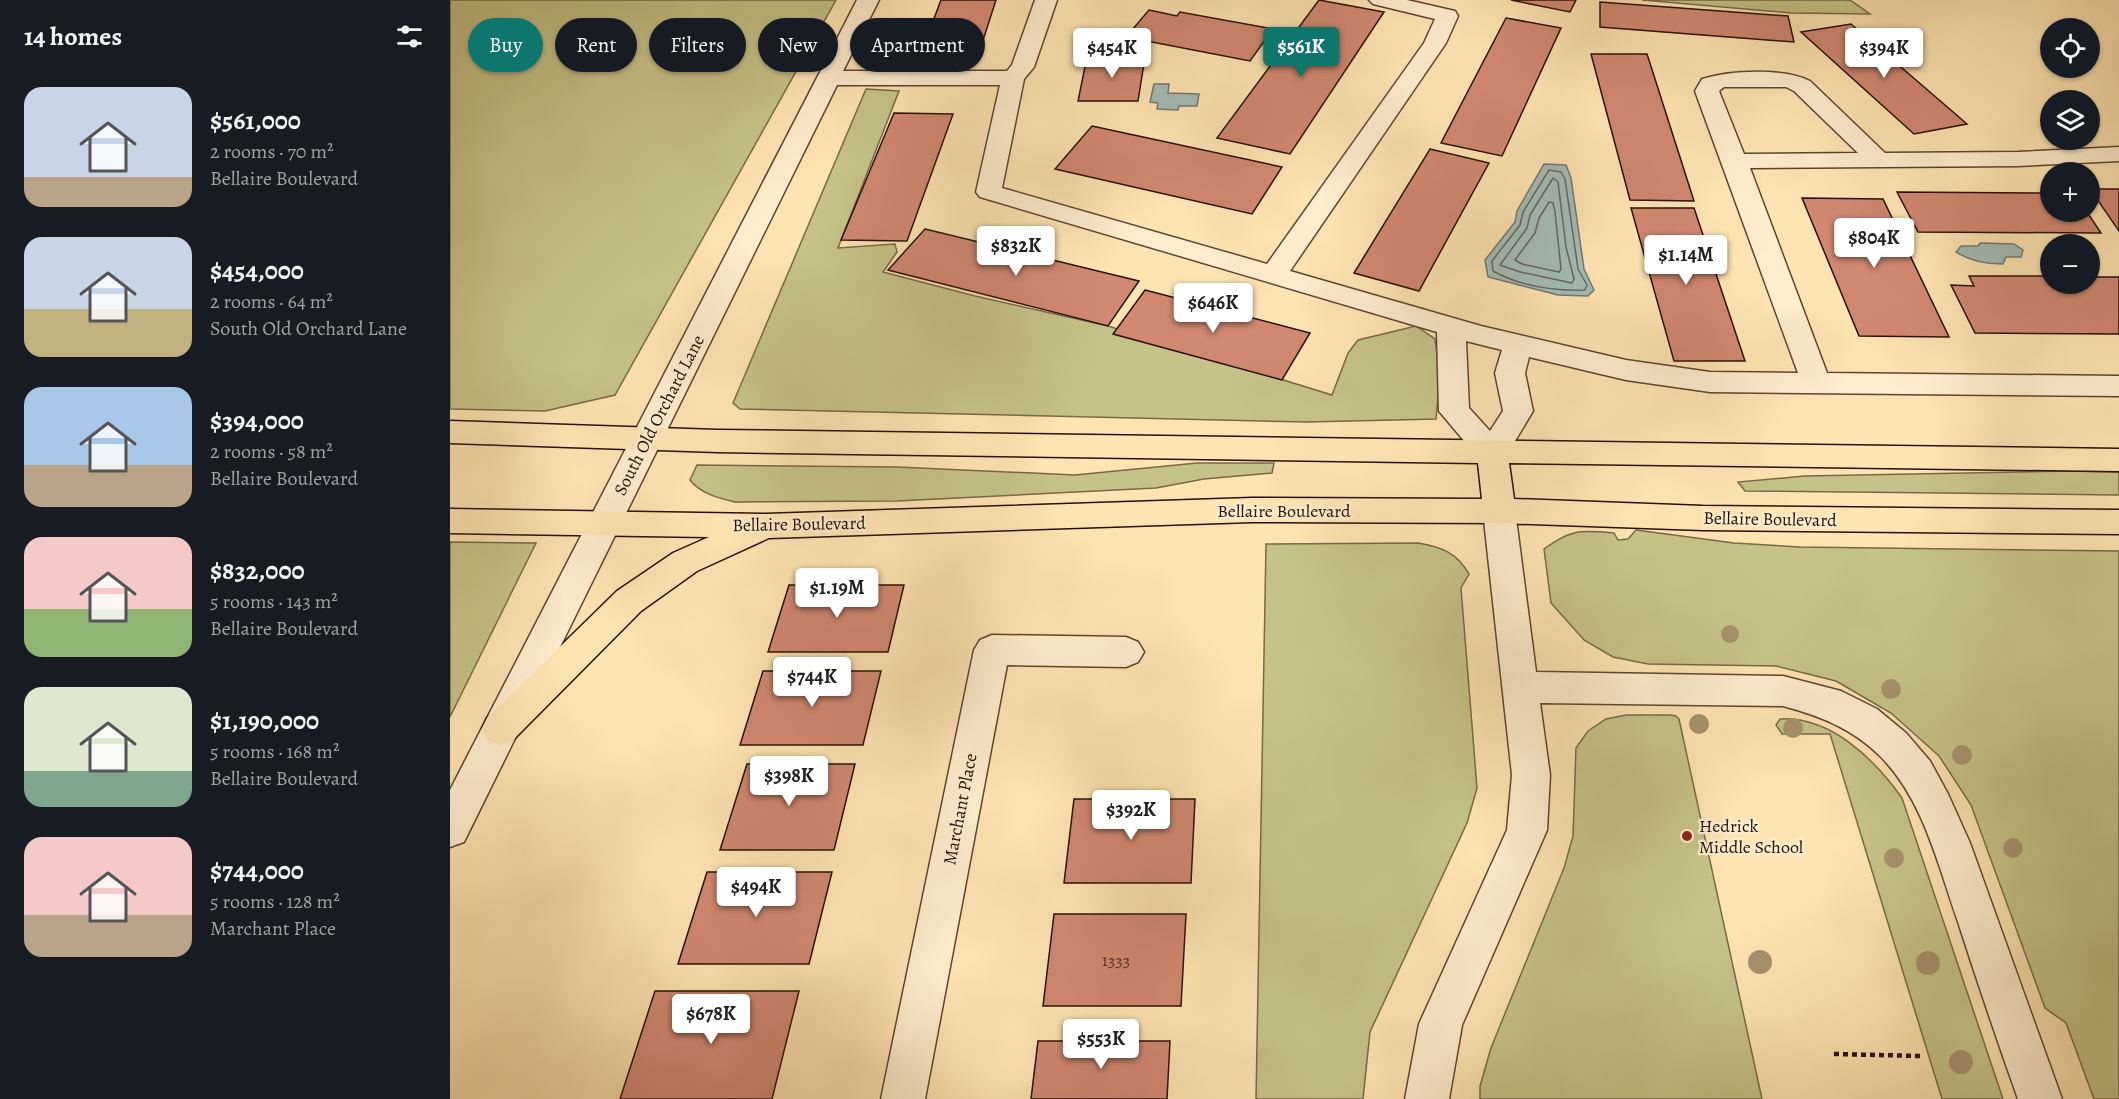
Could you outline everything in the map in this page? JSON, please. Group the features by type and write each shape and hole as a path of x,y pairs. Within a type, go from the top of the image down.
{"main road":[{"path":"450,432 730,442 2119,460"},
{"path":"1492,453 1499,511"},
{"name":"Bellaire Boulevard","path":"450,521 766,526 1252,510 1499,511 1703,518 2119,522"},
{"path":"500,729 629,601 685,562 766,526"}],"street":[{"name":"South Old Orchard Lane","path":"450,829 868,0"},
{"path":"1046,0 1023,67 1013,78 989,192 1451,327 1626,370 1710,382 2119,386"},
{"path":"1273,274 1435,43 1447,16 1380,0"},
{"path":"829,78 1013,78"},
{"path":"1816,383 1707,91 1710,84 1722,80 1790,80 1802,86 1879,159"},
{"path":"1735,161 2018,159 2119,154"},
{"path":"1451,327 1454,411 1492,453 1518,411 1510,373 1518,344"},
{"path":"1427,1099 1441,1024 1527,830 1531,775 1499,511"},
{"name":"Marchant Place","path":"903,1099 992,650 1126,651"},
{"path":"1519,687 1801,694 1840,707 1880,733 1907,759 1923,781 1945,826 2040,1099"}],"path":[{"path":"1834,1054 1920,1056"}],"shaded area":[{"path":"450,0 836,0 826,18 758,18 758,72 796,72 615,395 545,411 450,409"},
{"path":"1642,0 1850,0 1870,14 1791,13"},
{"path":"866,89 899,91 838,248 895,244 897,252 883,272 975,296 1108,326 1332,395 1348,353 1358,340 1416,326 1435,339 1440,377 1436,419 1307,422 740,409 733,403"},
{"path":"1197,463 1274,463 1272,473 1204,479 1156,488 897,501 735,502 705,492 690,480 697,465 897,467 1075,475"},
{"path":"2119,472 2119,495 1745,491 1738,482 1805,476"},
{"path":"1636,530 1734,543 1800,547 2119,551 2119,1099 2094,1099 2066,1023 2045,1008 1971,805 1939,756 1891,713 1836,681 1776,666 1648,664 1613,657 1584,640 1551,603 1544,549 1576,532 1614,533 1618,540 1628,539"},
{"path":"450,542 536,543 450,717"},
{"path":"1418,543 1448,552 1469,574 1461,588 1477,788 1467,823 1370,1032 1363,1099 1256,1099 1266,544"},
{"path":"1626,715 1670,715 1679,719 1762,1099 1480,1099 1480,1086 1491,1048 1564,868 1573,836 1576,748 1588,731 1606,719"},
{"path":"1780,719 1799,720 1817,725 1850,743 1879,769 1902,798 2003,1099 1942,1099 1830,734 1782,734 1776,725"}],"water":[{"path":"1154,84 1169,84 1168,93 1199,94 1197,106 1179,106 1178,110 1157,109 1158,103 1150,102"},
{"path":"1544,164 1566,165 1571,178 1584,269 1594,290 1588,296 1558,295 1488,277 1485,260 1515,222 1517,211"},
{"path":"1980,243 2014,244 2023,250 2021,257 2006,257 2003,264 1978,261 1956,252 1961,246 1978,246"}],"building":[{"path":"941,0 996,0 985,34 985,18 934,18"},
{"path":"1319,0 1384,12 1290,154 1217,138"},
{"path":"1511,0 1576,0 1570,12"},
{"path":"1600,2 1788,16 1794,42 1600,27"},
{"path":"1149,10 1177,16 1180,12 1273,29 1250,61 1126,37"},
{"path":"1506,18 1561,28 1502,156 1441,143"},
{"path":"1851,24 1967,124 1914,134 1801,32"},
{"path":"1591,54 1647,54 1694,201 1630,200"},
{"path":"1087,57 1145,57 1138,101 1078,101"},
{"path":"894,113 953,114 907,241 841,240"},
{"path":"1092,126 1282,167 1252,214 1055,169"},
{"path":"1430,149 1489,163 1419,291 1354,273"},
{"path":"2100,189 2119,189 2119,231 2100,203"},
{"path":"1897,192 2040,193 2040,222 2094,222 2101,233 1918,232"},
{"path":"1802,198 1883,199 1949,337 1859,336"},
{"path":"1631,208 1694,208 1745,361 1674,361"},
{"path":"925,229 1139,281 1108,326 888,270"},
{"path":"1969,276 2040,276 2040,294 2100,294 2100,277 2119,277 2119,334 1975,333 1951,285 1974,286"},
{"path":"1145,290 1310,333 1282,380 1113,334"},
{"path":"789,585 904,585 888,652 768,652"},
{"path":"763,671 881,671 863,745 740,745"},
{"path":"747,764 855,764 834,850 720,850"},
{"path":"1074,799 1195,799 1191,883 1064,883"},
{"path":"707,872 832,872 809,964 678,964"},
{"path":"1054,914 1186,914 1181,1006 1043,1006"},
{"path":"655,991 799,991 772,1099 620,1099"},
{"path":"1038,1041 1170,1041 1167,1099 1031,1099"}],"place":[{"name":"Hedrick Middle School","path":"1687,836"}]}
